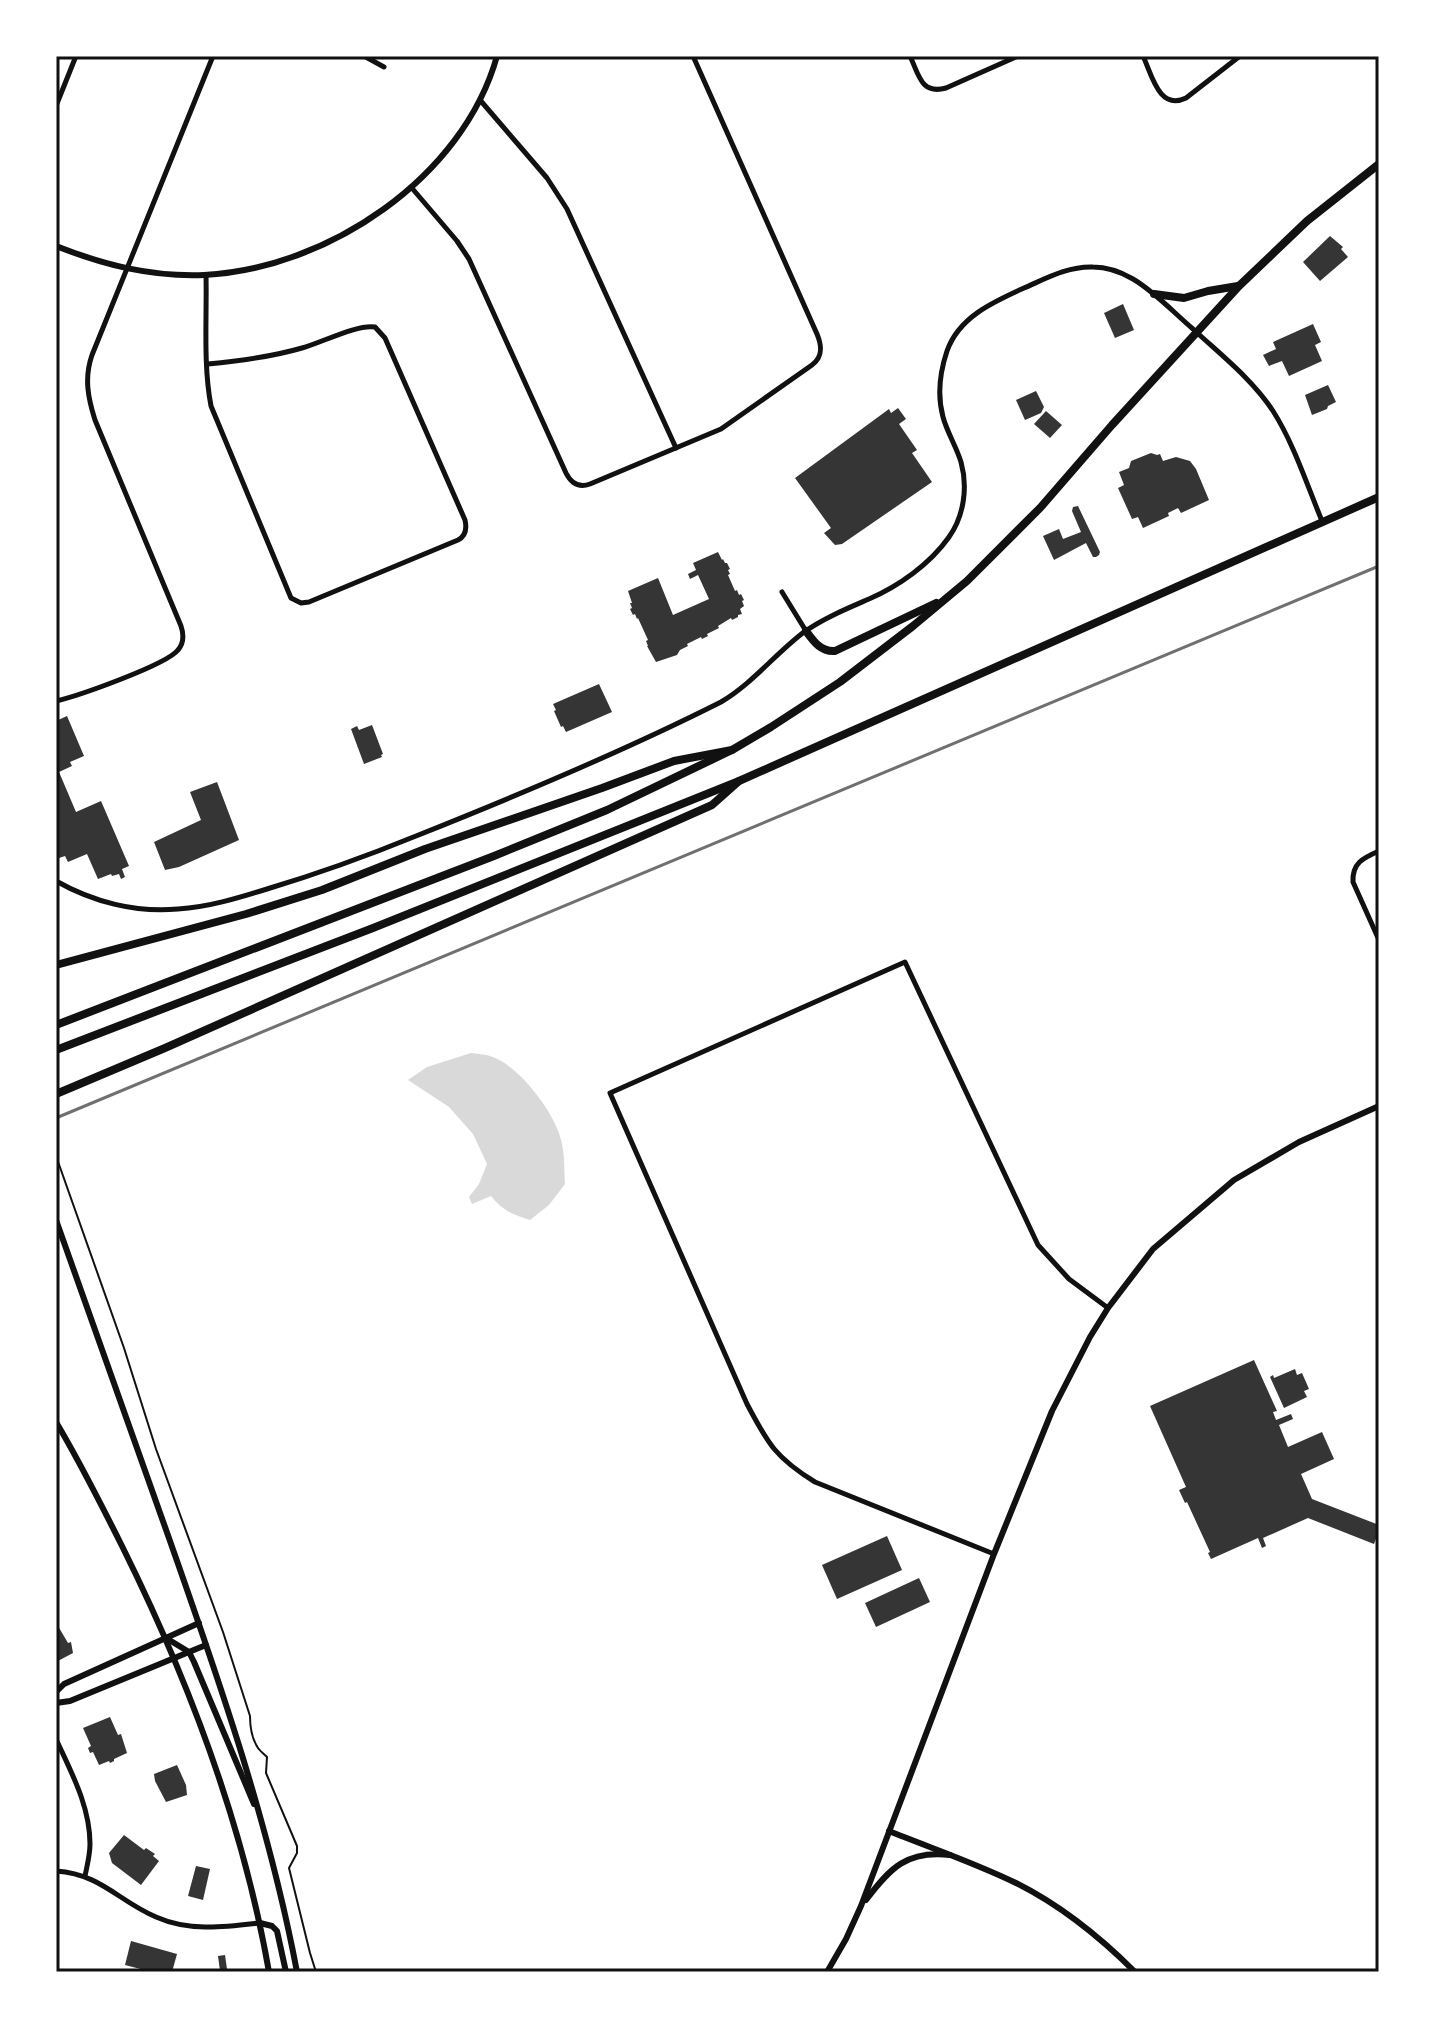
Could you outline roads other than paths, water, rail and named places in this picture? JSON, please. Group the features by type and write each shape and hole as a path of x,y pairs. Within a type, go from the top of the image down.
{"highway":[{"path":"56,1025 607,810 732,750 830,689 913,626 983,566 1040,508 1239,286 1307,221 1379,164"},
{"path":"1154,294 1184,298 1239,286"},
{"path":"56,1050 373,928 739,781 1379,497"},
{"path":"806,631 822,648 835,651 948,597"},
{"path":"56,965 322,890 425,849 674,761 732,750"},
{"path":"56,1094 712,805 739,781"}],"main road":[{"path":"56,246 127,270 206,275 266,265 326,244 366,221 411,187 447,148 480,100 497,56"},
{"path":"827,1972 861,1906 994,1554 1052,1411 1108,1308 1153,1249 1234,1180 1299,1142 1379,1106"},
{"path":"56,1220 199,1623 266,1832 297,1972"},
{"path":"56,1422 166,1638 199,1718 224,1789 260,1923 269,1972"},
{"path":"56,1692 64,1684 199,1623"},
{"path":"166,1638 189,1652 266,1832"},
{"path":"56,1703 70,1701 206,1645"},
{"path":"889,1831 1017,1884 1066,1913 1105,1943 1135,1972"},
{"path":"861,1906 882,1879 906,1860 926,1854 950,1855"},
{"path":"260,1923 277,1931 286,1972"}],"street":[{"path":"56,106 76,56"},
{"path":"56,701 85,693 166,660 181,646 183,639 181,626 95,420 87,373 213,56"},
{"path":"364,56 384,67"},
{"path":"411,187 469,259 568,477 577,485 590,484 726,426 812,365 821,346 693,56"},
{"path":"910,56 921,80 929,90 934,91 1018,56"},
{"path":"1143,56 1160,93 1167,100 1177,102 1240,56"},
{"path":"480,100 540,169 561,199 676,448"},
{"path":"56,881 93,899 143,909 173,910 223,902 369,855 593,762 707,710 740,690 806,631 838,612 884,592 909,575 950,536 964,499 963,469 943,418 939,389 948,347 973,315 1054,275 1080,267 1101,267 1133,279 1154,294 1251,382 1275,414 1323,522"},
{"path":"206,275 208,364 210,399 218,426 289,594 296,601 309,602 458,540 465,532 465,520 385,338 375,327 361,327 273,356 208,364"},
{"path":"782,592 806,631"},
{"path":"1379,851 1355,865 1353,882 1379,940"},
{"path":"994,1554 815,1482 774,1451 747,1404 610,1093 905,962 1038,1245 1073,1282 1108,1308"},
{"path":"56,1434 67,1440"},
{"path":"56,1739 81,1795 88,1820 90,1844 85,1876"},
{"path":"56,1871 85,1876 108,1887 145,1912 172,1922 215,1928 260,1923"}],"railway":[{"path":"56,1118 1379,566"}]}
